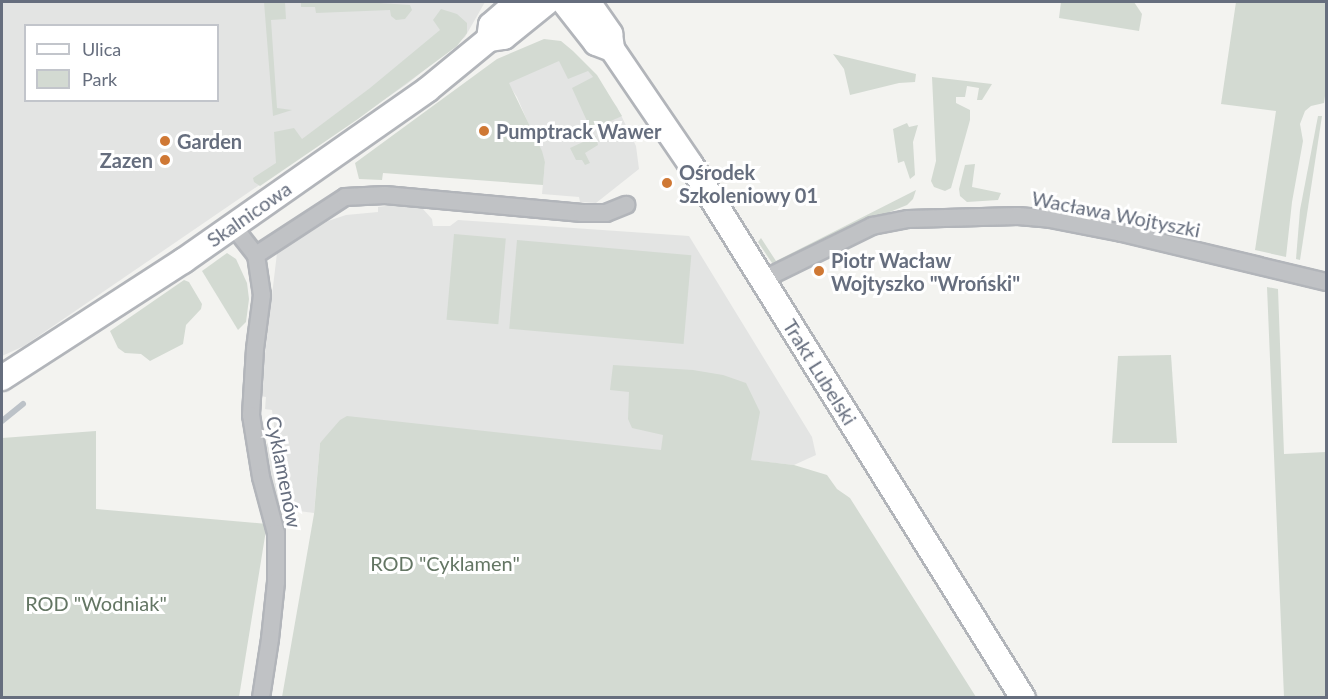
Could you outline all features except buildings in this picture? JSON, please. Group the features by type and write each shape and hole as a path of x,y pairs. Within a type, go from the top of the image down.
{"street":[{"name":"Skalnicowa","path":"489,39 491,25 517,2"},
{"name":"Skalnicowa","path":"2,378 233,226 427,90 489,39 504,37 547,2"},
{"name":"Trakt Lubelski","path":"564,2 596,43 612,49"},
{"name":"Trakt Lubelski","path":"588,2 610,34 612,49 678,146 1023,698"},
{"path":"256,255 345,197 385,195 582,213 606,213 626,205"},
{"name":"Wacława Wojtyszki","path":"762,280 872,226 908,219 1018,216 1050,219 1122,233 1326,282"},
{"name":"Cyklamenów","path":"233,226 256,255 262,295 255,349 251,415 261,477 276,533 274,605 261,698"}],"shaded area":[{"path":"2,2 485,2 465,37 407,84 24,346 2,356"},
{"path":"575,54 617,107 636,146 639,169 596,203 580,202 579,197 542,194 545,162 517,97 505,79"},
{"path":"393,205 423,209 432,219 433,226 450,226 458,220 689,236 812,437 816,455 794,465 347,417 320,443 314,513 276,508 264,447 275,434 272,410 265,409 266,397 260,396 277,253 328,221 346,215 378,212 378,207"}],"green space":[{"path":"264,2 285,2 286,19 271,20 277,108 292,110 273,116"},
{"path":"301,2 410,5 412,10 405,19 396,20 391,16 390,10 316,13 315,7 301,7"},
{"path":"1061,2 1134,2 1142,14 1139,31 1059,18"},
{"path":"1236,2 1326,2 1324,103 1311,106 1305,111 1300,124 1303,141 1292,202 1286,257 1255,250 1276,111 1221,104"},
{"path":"441,9 457,14 467,23 467,33 457,46 358,119 260,186 254,182 253,178 276,163 274,132 294,128 302,139 370,88 440,30 433,20"},
{"path":"544,39 561,41 573,51 597,75 622,116 591,130 572,88 593,77 588,71 568,79 559,61 509,83 542,151 545,162 543,185 383,173 382,180 359,179 355,163 497,59"},
{"path":"833,54 916,74 915,82 899,83 850,95 844,69"},
{"path":"932,77 992,84 982,100 977,100 979,88 967,86 965,97 956,97 956,103 970,110 970,120 951,188 945,191 934,187 931,181 936,161"},
{"path":"1318,116 1322,116 1300,260 1296,259 1300,210"},
{"path":"907,123 909,127 918,125 913,142 915,175 910,179 904,161 898,163 893,129"},
{"path":"596,136 598,145 585,153 590,163 585,165 582,160 576,160 570,148"},
{"path":"975,164 972,187 1001,193 998,200 967,202 960,196 959,189 965,165"},
{"path":"916,190 913,199 907,205 843,231 780,263 772,263 758,242 761,238 776,261"},
{"path":"454,234 506,239 498,324 447,320"},
{"path":"517,240 691,255 684,344 509,329"},
{"path":"227,253 236,259 247,283 249,299 246,322 238,330 202,271"},
{"path":"184,280 189,282 202,304 201,309 186,325 183,344 150,361 141,354 125,353 118,348 110,331"},
{"path":"1267,287 1278,289 1284,454 1326,452 1326,697 1284,697"},
{"path":"1171,355 1177,443 1112,443 1118,356"},
{"name":"ROD \"Cyklamen\"","path":"613,365 693,370 723,375 746,383 760,412 751,460 794,465 827,475 837,489 850,498 976,697 282,697 314,514 320,443 340,420 347,416 661,450 663,435 632,428 628,419 629,392 610,390"},
{"name":"ROD \"Wodniak\"","path":"96,431 96,509 267,524 239,697 2,698 2,438"}],"waterway":[{"path":"2,421 23,404"}],"place":[{"name":"Pumptrack Wawer","path":"484,131"},
{"name":"Garden","path":"165,141"},
{"name":"Zazen","path":"165,160"},
{"name":"Ośrodek Szkoleniowy 01","path":"667,183"},
{"name":"Piotr Wacław Wojtyszko \"Wroński\"","path":"819,271"}]}
